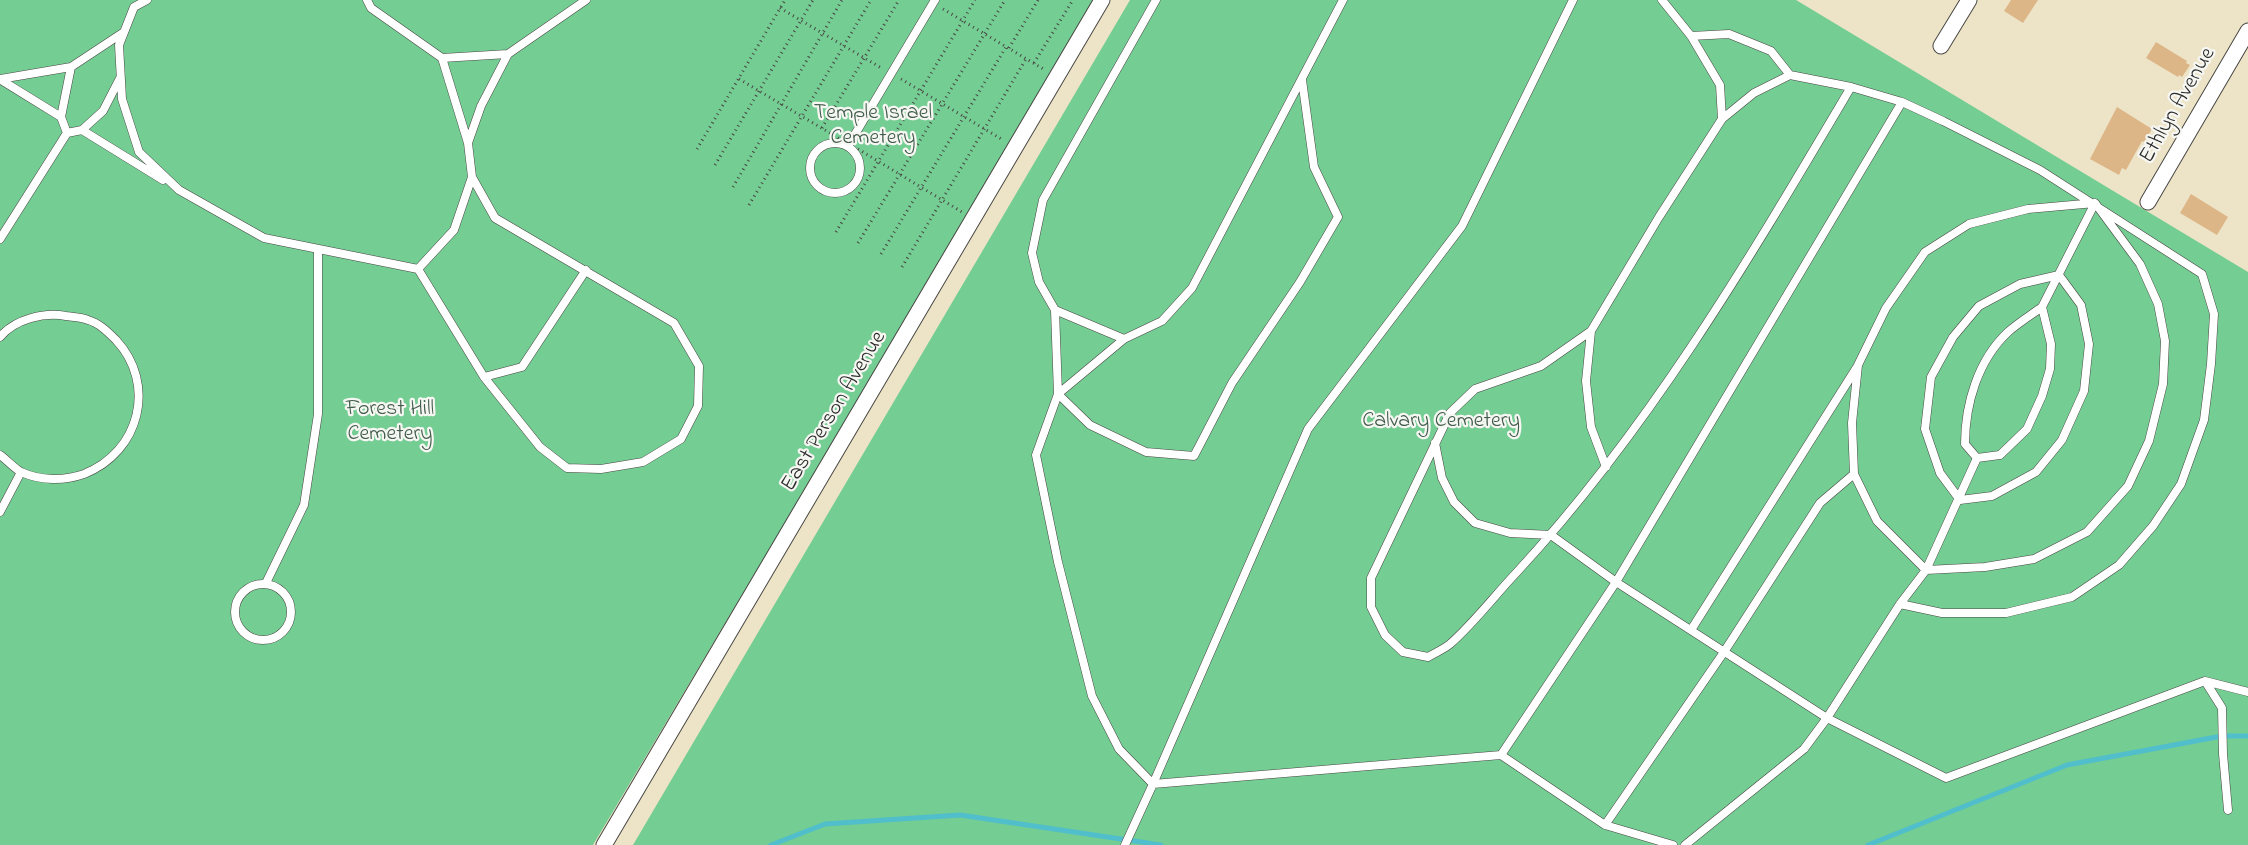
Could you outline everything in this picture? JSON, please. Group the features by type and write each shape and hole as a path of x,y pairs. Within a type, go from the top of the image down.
{"street":[{"name":"East Person Avenue","path":"604,845 1102,0"},
{"path":"1941,46 1969,0"},
{"name":"Ethlyn Avenue","path":"2148,202 2248,31"}],"lane":[{"path":"146,0 134,8 119,45 122,99 139,152 179,190"},
{"path":"82,130 179,190 264,238 418,269 484,377 540,447 567,468 601,469 644,462 681,439 698,406 699,366 674,323 495,218 472,177 468,143 442,58 371,8 367,0"},
{"path":"468,143 480,106 508,54 586,0"},
{"path":"1152,784 1119,749 1092,696 1058,562 1036,455 1058,394 1055,310 1040,282 1032,253 1042,200 1156,0"},
{"path":"1058,394 1124,339 1162,321 1192,288 1343,0"},
{"path":"1124,845 1137,820 1308,429 1462,226 1573,0"},
{"path":"1662,0 1691,36 1720,85 1722,119"},
{"path":"848,145 934,2"},
{"path":"1,80 71,67 124,32"},
{"path":"1691,36 1730,34 1771,52 1790,75 1851,88 1902,102 1943,121 2040,170 2202,274 2214,314 2211,364 2204,420 2181,484 2153,526 2119,564 2072,596 2006,613 1942,613 1900,604"},
{"path":"442,58 508,54"},
{"path":"67,133 61,117 71,67"},
{"path":"1790,75 1754,93 1722,119 1659,217 1591,331 1541,366 1475,389 1450,413 1371,578 1371,607 1385,635 1403,652 1428,657 1450,644 1551,535 1606,466 1646,414 1715,311 1851,88"},
{"path":"0,239 67,133 82,130 103,111 120,78"},
{"path":"1058,394 1090,425 1146,452 1194,456 1232,383 1300,282 1338,217 1314,167 1301,79"},
{"path":"1,80 61,117"},
{"path":"1501,755 1616,582 1902,102"},
{"path":"831,143 848,145 858,159 860,168 858,177 848,190 830,193 822,190 813,181 810,173 812,156 823,146 831,143"},
{"path":"418,269 454,230 472,177"},
{"path":"1977,458 1965,444 1965,422 1973,387 1987,359 2007,333 2042,307 2095,204"},
{"path":"1691,630 1858,366 1886,308 1925,252 1969,224 2028,209 2095,204"},
{"path":"1858,366 1852,424 1854,474 1877,521 1926,570 1985,567 2034,559 2087,532 2128,486 2149,441 2163,384 2165,341 2158,304 2140,264 2095,204"},
{"path":"266,583 304,505 318,414 318,249"},
{"path":"484,377 522,367 586,270"},
{"path":"1960,500 1992,496 2036,472 2062,440 2084,391 2089,344 2081,305 2058,275"},
{"path":"1960,500 1940,473 1925,429 1931,377 1953,337 1979,306 2020,284 2058,275"},
{"path":"1977,458 2000,455 2027,429 2038,404 2050,369 2051,344 2042,307"},
{"path":"1055,310 1124,339"},
{"path":"0,337 4,332 23,320 51,314 89,320 106,330 126,351 138,379 139,408 132,430 116,454 99,468 72,478 49,479 21,472 0,455"},
{"path":"1591,331 1586,381 1591,427 1606,466"},
{"path":"1435,443 1442,478 1454,502 1475,523 1510,533 1551,535 1616,582 1828,718 1946,778 2205,681 2247,689"},
{"path":"1685,845 1804,749 1828,718 1900,604 1926,570 1960,500 1977,458"},
{"path":"0,512 21,472"},
{"path":"1605,825 1724,652 1820,503 1854,474"},
{"path":"266,583 276,586 286,595 290,604 290,618 286,628 268,640 258,639 244,633 238,625 235,615 235,605 241,593 249,587 266,583"},
{"path":"2205,681 2222,708 2223,754 2228,810"},
{"path":"1152,784 1501,755 1605,825 1673,845"}],"path":[{"path":"697,149 785,0"},
{"path":"715,165 813,0"},
{"path":"733,187 842,0"},
{"path":"749,206 871,0"},
{"path":"822,128 899,0"},
{"path":"836,232 975,0"},
{"path":"858,244 1005,0"},
{"path":"881,254 1038,0"},
{"path":"1034,64 1073,0"},
{"path":"934,2 1047,72"},
{"path":"780,8 1006,142"},
{"path":"902,267 1026,59"},
{"path":"739,79 963,213 968,205"}],"green space":[{"name":"Forest Hill Cemetery","path":"0,0 1099,0 917,301 593,845 0,845"},
{"name":"Calvary Cemetery","path":"1130,0 1796,0 2248,272 2248,845 633,845"}],"building":[{"path":"2011,0 2038,0 2023,23 2004,11"},
{"path":"2156,42 2187,61 2186,63 2190,65 2182,77 2179,75 2178,77 2146,58"},
{"path":"2117,107 2152,129 2144,142 2142,141 2126,170 2122,168 2119,175 2090,159"},
{"path":"2191,194 2228,217 2217,235 2180,213"}],"waterway":[{"path":"1868,845 2067,765 2222,736 2248,736"},
{"path":"771,845 825,824 960,815 1161,845"}],"park label":[{"name":"Temple Israel Cemetery","path":"873,126"}]}
